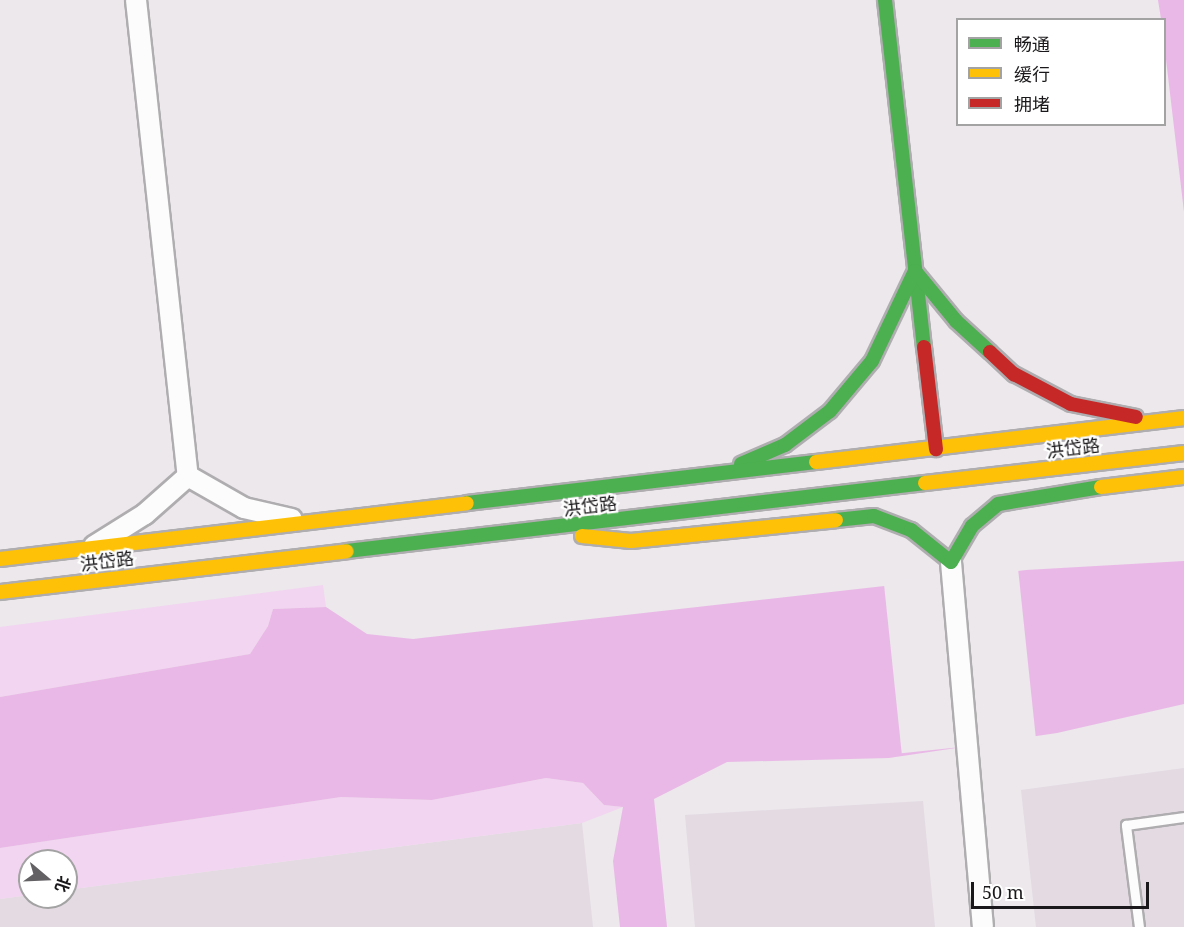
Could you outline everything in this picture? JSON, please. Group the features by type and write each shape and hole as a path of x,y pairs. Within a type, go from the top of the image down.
{"main road":[{"path":"885,0 936,449"},
{"path":"915,271 956,321 1014,374 1071,404 1161,421"},
{"path":"714,476 785,445 830,411 872,361 915,271"},
{"path":"0,559 714,476 1184,418"},
{"name":"洪岱路","path":"0,592 1184,453"},
{"path":"536,530 631,541 874,516 911,530 951,562 972,526 998,504 1069,490 1184,477"}],"street":[{"path":"136,0 188,476"},
{"path":"188,476 244,508 310,523"},
{"path":"89,549 145,514 188,476"},
{"path":"951,562 983,927"}],"lane":[{"path":"1139,927 1126,825 1184,817"}],"shaded area":[{"path":"1158,0 1184,0 1184,212 1166,59 1166,18 1161,18"},
{"path":"1184,561 1184,704 1057,733 889,758 727,762 654,799 667,927 620,927 613,861 623,807 604,805 583,783 546,778 432,800 341,797 0,848 0,697 250,654 268,626 273,609 326,607 367,634 413,639 1026,570"},
{"path":"323,585 326,607 273,609 268,626 250,654 0,697 0,627"},
{"path":"1184,768 1184,927 1036,927 1021,790"},
{"path":"546,778 583,783 604,805 623,807 582,823 78,888 78,849 18,849 18,897 0,899 0,848 341,797 432,800"},
{"path":"923,801 935,927 695,927 685,815"},
{"path":"582,823 593,927 0,927 0,899 18,897 18,909 78,909 78,888"}],"pier":[{"path":"1018,568 1036,739 902,753 884,582"}],"traffic: fast":[{"path":"885,0 924,347"},
{"path":"741,464 785,445 830,411 872,361 915,271 956,321 990,352"},
{"path":"467,503 816,462"},
{"path":"347,551 925,483"},
{"path":"836,520 874,516 911,530 951,562 972,526 998,504 1101,487"}],"traffic: slow":[{"path":"816,462 1184,418"},
{"path":"925,483 1184,453"},
{"path":"1101,487 1184,477"},
{"path":"0,559 467,503"},
{"path":"582,536 631,541 836,520"},
{"path":"0,592 347,551"}],"traffic: jam":[{"path":"924,347 936,449"},
{"path":"990,352 1014,374 1071,404 1136,417"}]}
